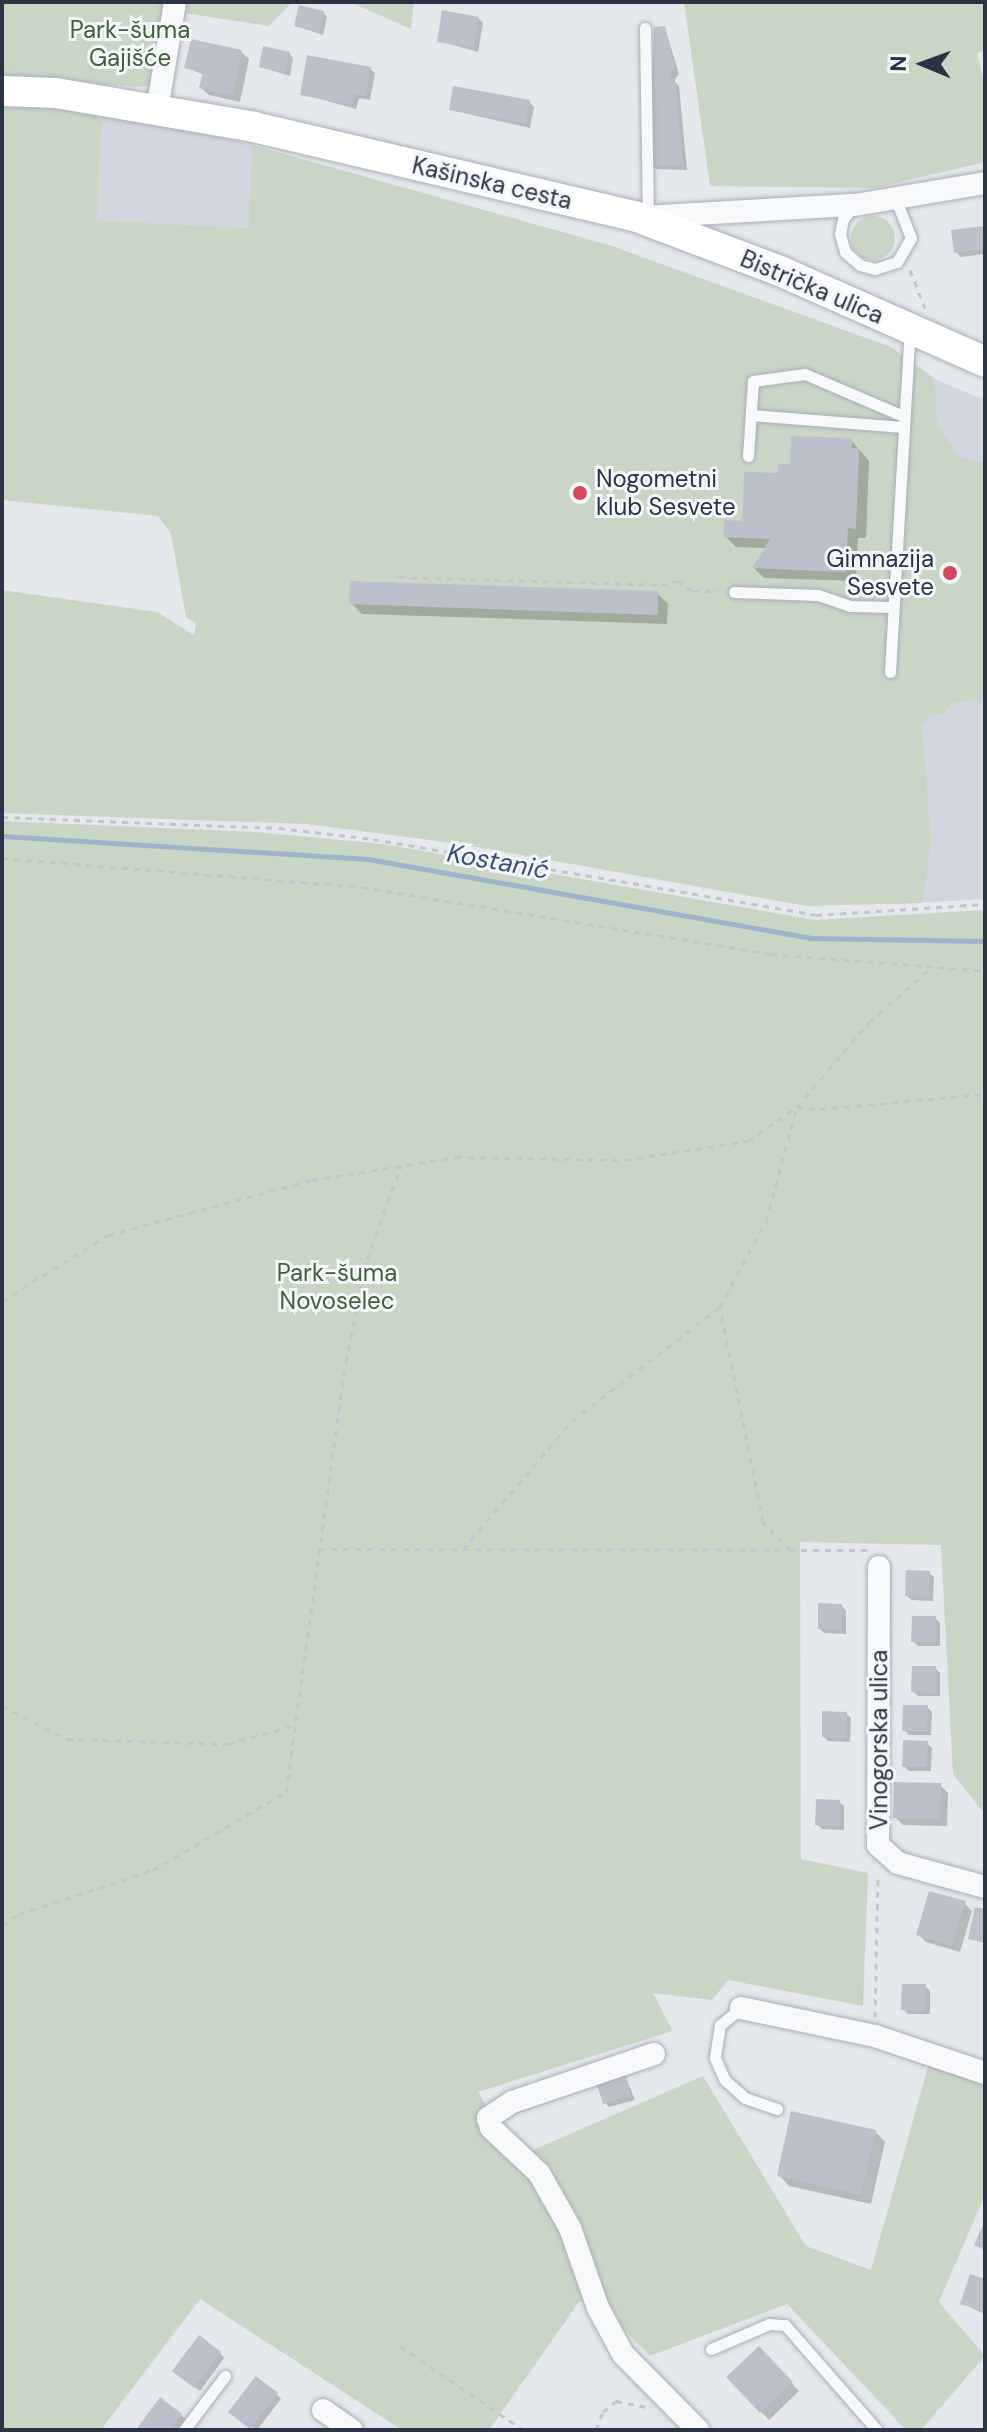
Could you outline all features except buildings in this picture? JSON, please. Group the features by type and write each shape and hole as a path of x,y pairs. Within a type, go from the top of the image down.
{"main road":[{"name":"Kašinska cesta","path":"2,91 56,93 254,127 643,217"},
{"name":"Bistrička ulica","path":"643,217 920,324 985,362"}],"street":[{"path":"157,110 175,2"},
{"name":"Kašinska cesta","path":"643,217 855,205 985,183"},
{"name":"Vinogorska ulica","path":"879,1567 878,1845 898,1863 985,1887"},
{"path":"741,2008 875,2036 985,2073"},
{"path":"654,2054 512,2102 488,2118 491,2128 539,2173 570,2228 598,2308 623,2354 698,2430"},
{"path":"323,2410 352,2430"}],"lane":[{"path":"643,217 645,28"},
{"path":"855,205 843,219 845,252 860,265 875,269 897,262 911,238 896,200"},
{"path":"890,672 903,421 920,324"},
{"path":"748,456 753,381 805,374 868,400 903,421"},
{"path":"862,423 868,400"},
{"path":"751,415 862,423 903,421"},
{"path":"734,592 818,595 850,606 893,607"},
{"path":"741,2008 720,2025 715,2058 725,2080 745,2098 777,2109"},
{"path":"711,2349 769,2324 785,2325 877,2430"},
{"path":"184,2430 225,2376"}],"path":[{"path":"905,252 920,324"},
{"path":"399,577 661,585 677,581 693,591 734,592"},
{"path":"2,817 279,828 373,839 816,915 985,904"},
{"path":"2,858 362,887 771,954 985,971"},
{"path":"2,1301 108,1235 312,1180 456,1157 625,1160 748,1141 797,1107 869,1022 931,968"},
{"path":"797,1107 985,1094"},
{"path":"463,1549 572,1421 720,1307 766,1221 797,1107"},
{"path":"2,1925 19,1914 153,1870 286,1792 319,1549 367,1259 401,1166"},
{"path":"720,1307 763,1522 791,1550"},
{"path":"319,1549 865,1548 879,1567"},
{"path":"2,1706 67,1739 228,1744 295,1725"},
{"path":"875,2036 878,1845"},
{"path":"400,2346 523,2430"},
{"path":"596,2430 603,2412 616,2401 651,2409"}],"shaded area":[{"path":"102,109 252,145 249,228 97,220"},
{"name":"Gimnazija Sesvete","path":"927,376 985,400 985,899 896,904"}],"green space":[{"name":"Park-šuma Gajišće","path":"2,2 292,2 269,26 184,13 168,84 139,87 2,76"},
{"path":"350,2 414,2 411,29"},
{"path":"684,2 985,2 985,50 977,53 985,86 985,162 875,188 710,186"},
{"name":"Nogometni klub Sesvete","path":"2,101 102,109 97,220 249,228 252,145 609,245 891,347 934,378 937,422 958,457 985,463 985,700 952,702 943,715 930,715 922,725 931,842 922,903 806,906 460,844 307,824 2,813 2,590 157,612 194,635 196,623 186,617 171,534 158,516 2,500"},
{"path":"873,216 889,222 895,238 889,254 873,260 857,254 851,238 857,222"},
{"name":"Park-šuma Novoselec","path":"2,821 256,832 383,844 815,920 985,910 985,1814 953,1774 941,1545 800,1542 801,1859 868,1873 863,2006 728,1980 712,2000 653,1993 673,2031 478,2092 517,2157 703,2076 806,2246 871,2270 929,2063 985,2082 985,2195 939,2302 985,2356 921,2430 906,2430 787,2304 650,2356 624,2330 605,2295 579,2302 489,2430 402,2430 200,2299 101,2430 2,2430"}],"waterway":[{"name":"Kostanić","path":"2,836 368,859 810,938 985,941"}],"place":[{"name":"Nogometni klub Sesvete","path":"580,493"},
{"name":"Gimnazija Sesvete","path":"950,573"}]}
